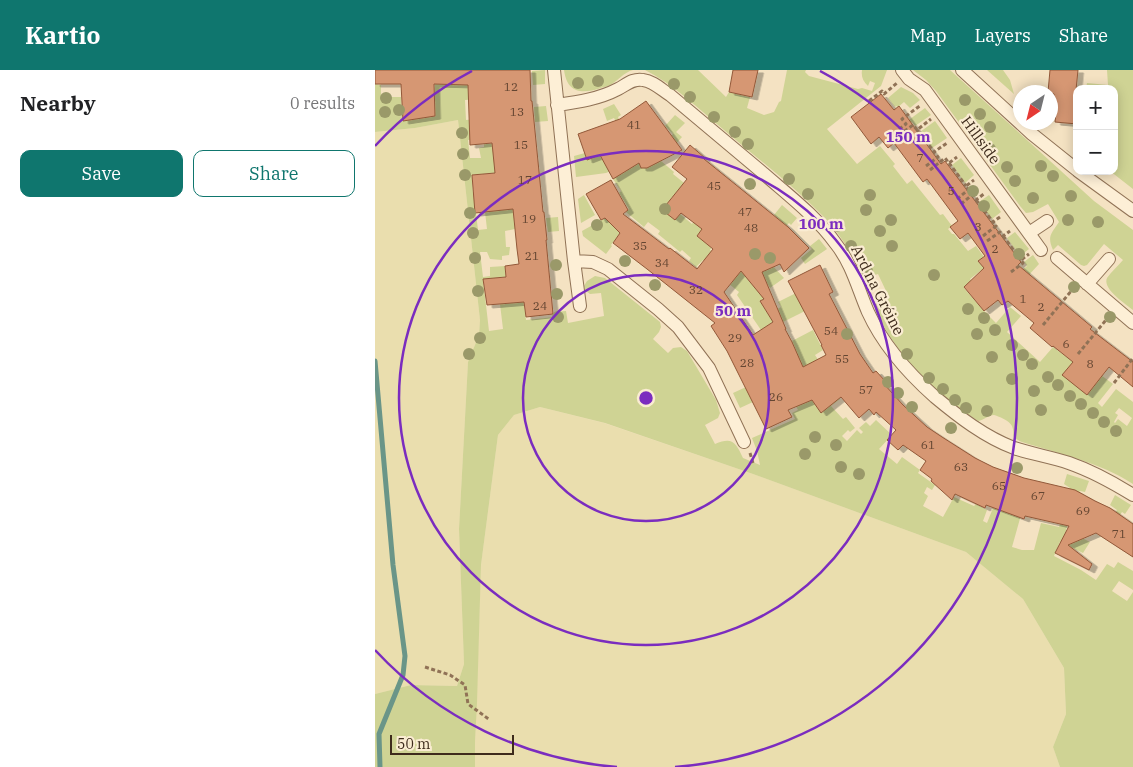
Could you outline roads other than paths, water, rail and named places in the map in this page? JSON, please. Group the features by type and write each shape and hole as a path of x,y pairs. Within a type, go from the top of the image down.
{"street":[{"path":"554,70 580,306"},
{"path":"962,70 1032,134 1073,168"},
{"name":"Hillside","path":"900,76 909,79 925,90 1029,233 1037,250"},
{"name":"Ard na Gréine","path":"557,105 604,96 633,80 644,80 655,84 799,204 821,225 837,244 851,269 868,313 883,339 899,362 935,396 974,427 1013,448 1067,462 1089,470 1133,494"},
{"path":"1083,175 1133,211"},
{"path":"1029,233 1047,221"},
{"path":"1057,258 1133,323"},
{"path":"1087,284 1109,259"},
{"path":"574,261 593,262 608,270 659,309 678,328 709,368 744,442"}],"waterway":[{"path":"375,361 393,565 405,656 403,675 379,734 380,767"}]}
